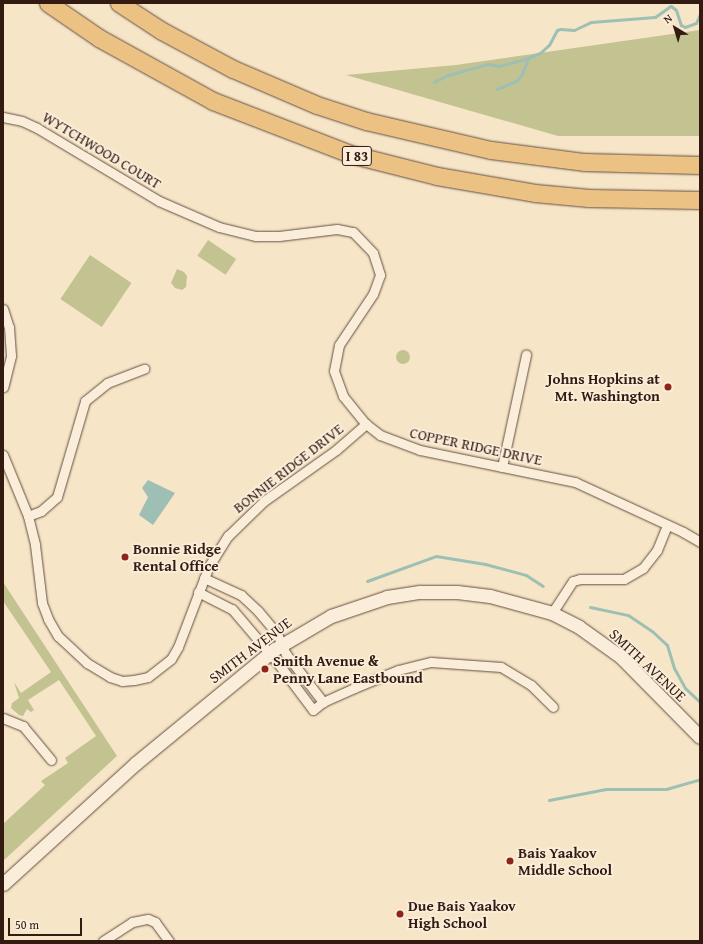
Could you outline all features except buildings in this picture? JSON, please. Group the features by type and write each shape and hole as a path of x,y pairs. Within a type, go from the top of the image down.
{"highway":[{"name":"I 83","path":"48,3 99,38 213,101 350,154 437,176 535,193 589,198 700,200"},
{"name":"I 83","path":"119,3 162,31 233,69 310,102 366,121 491,150 585,162 700,165"}],"main road":[{"name":"SMITH AVENUE","path":"3,884 136,763 281,644 312,626 360,605 387,597 420,592 490,596 552,613 578,626 621,657 700,737"}],"street":[{"name":"WYTCHWOOD COURT","path":"3,117 22,120 140,190 185,214"},
{"name":"COPPER RIDGE DRIVE","path":"185,214 219,227 256,236 278,236 337,229 353,232 367,245 377,263 380,274 373,294 339,345 334,371 343,396 366,424 380,435 402,444 575,482 700,542"},
{"path":"3,309 9,327 11,356 3,387"},
{"path":"502,466 526,355"},
{"path":"28,516 41,511 57,497 84,401 98,388 144,369"},
{"name":"BONNIE RIDGE DRIVE","path":"3,455 28,516 35,545 42,603 48,619 72,651 110,677 122,681 134,680 148,677 160,669 178,647 198,592 218,550 245,518 264,501 336,450 366,424"},
{"path":"552,613 563,594 573,581 580,579 612,581 624,579 638,572 651,560 667,525"},
{"path":"204,578 241,595 250,603 277,634 286,654 323,702"},
{"path":"198,592 232,609 268,654 277,662 313,710 323,702 398,670 431,662 501,668 531,685 553,708"},
{"path":"3,718 23,726 51,760"},
{"path":"103,941 132,922 148,919 155,922 169,941"}],"green space":[{"path":"700,30 700,136 558,136 346,75 456,65"},
{"path":"208,240 236,259 226,275 197,256"},
{"path":"90,255 131,283 102,327 60,299"},
{"path":"177,269 184,272 187,276 186,287 182,290 175,288 171,283"},
{"path":"403,350 408,352 410,357 408,362 403,364 398,362 396,357 398,352"},
{"path":"3,582 117,756 3,861 3,824 45,785 41,781 68,763 65,758 96,736 59,680 28,700 34,710 31,712 27,709 23,716 19,715 11,708 12,703 19,698 14,682 21,693 51,672 3,601"}],"water":[{"path":"148,480 175,493 153,525 139,515 148,497 142,488"}],"waterway":[{"path":"497,89 516,81 522,74 528,58 540,53 549,45 557,30 574,30 591,22 655,17 671,6 676,10 681,25 685,27 696,23 700,14"},
{"path":"434,82 448,75 488,64 499,66 528,58"},
{"path":"367,581 436,556 485,564 526,575 543,586"},
{"path":"590,607 628,615 653,632 667,645 674,668 685,688 700,702"},
{"path":"549,800 606,789 666,789 700,779"}],"place":[{"name":"Johns Hopkins at Mt. Washington","path":"668,387"},
{"name":"Bonnie Ridge Rental Office","path":"125,557"},
{"name":"Smith Avenue & Penny Lane Eastbound","path":"265,669"},
{"name":"Bais Yaakov Middle School","path":"510,861"},
{"name":"Due Bais Yaakov High School","path":"400,914"}]}
